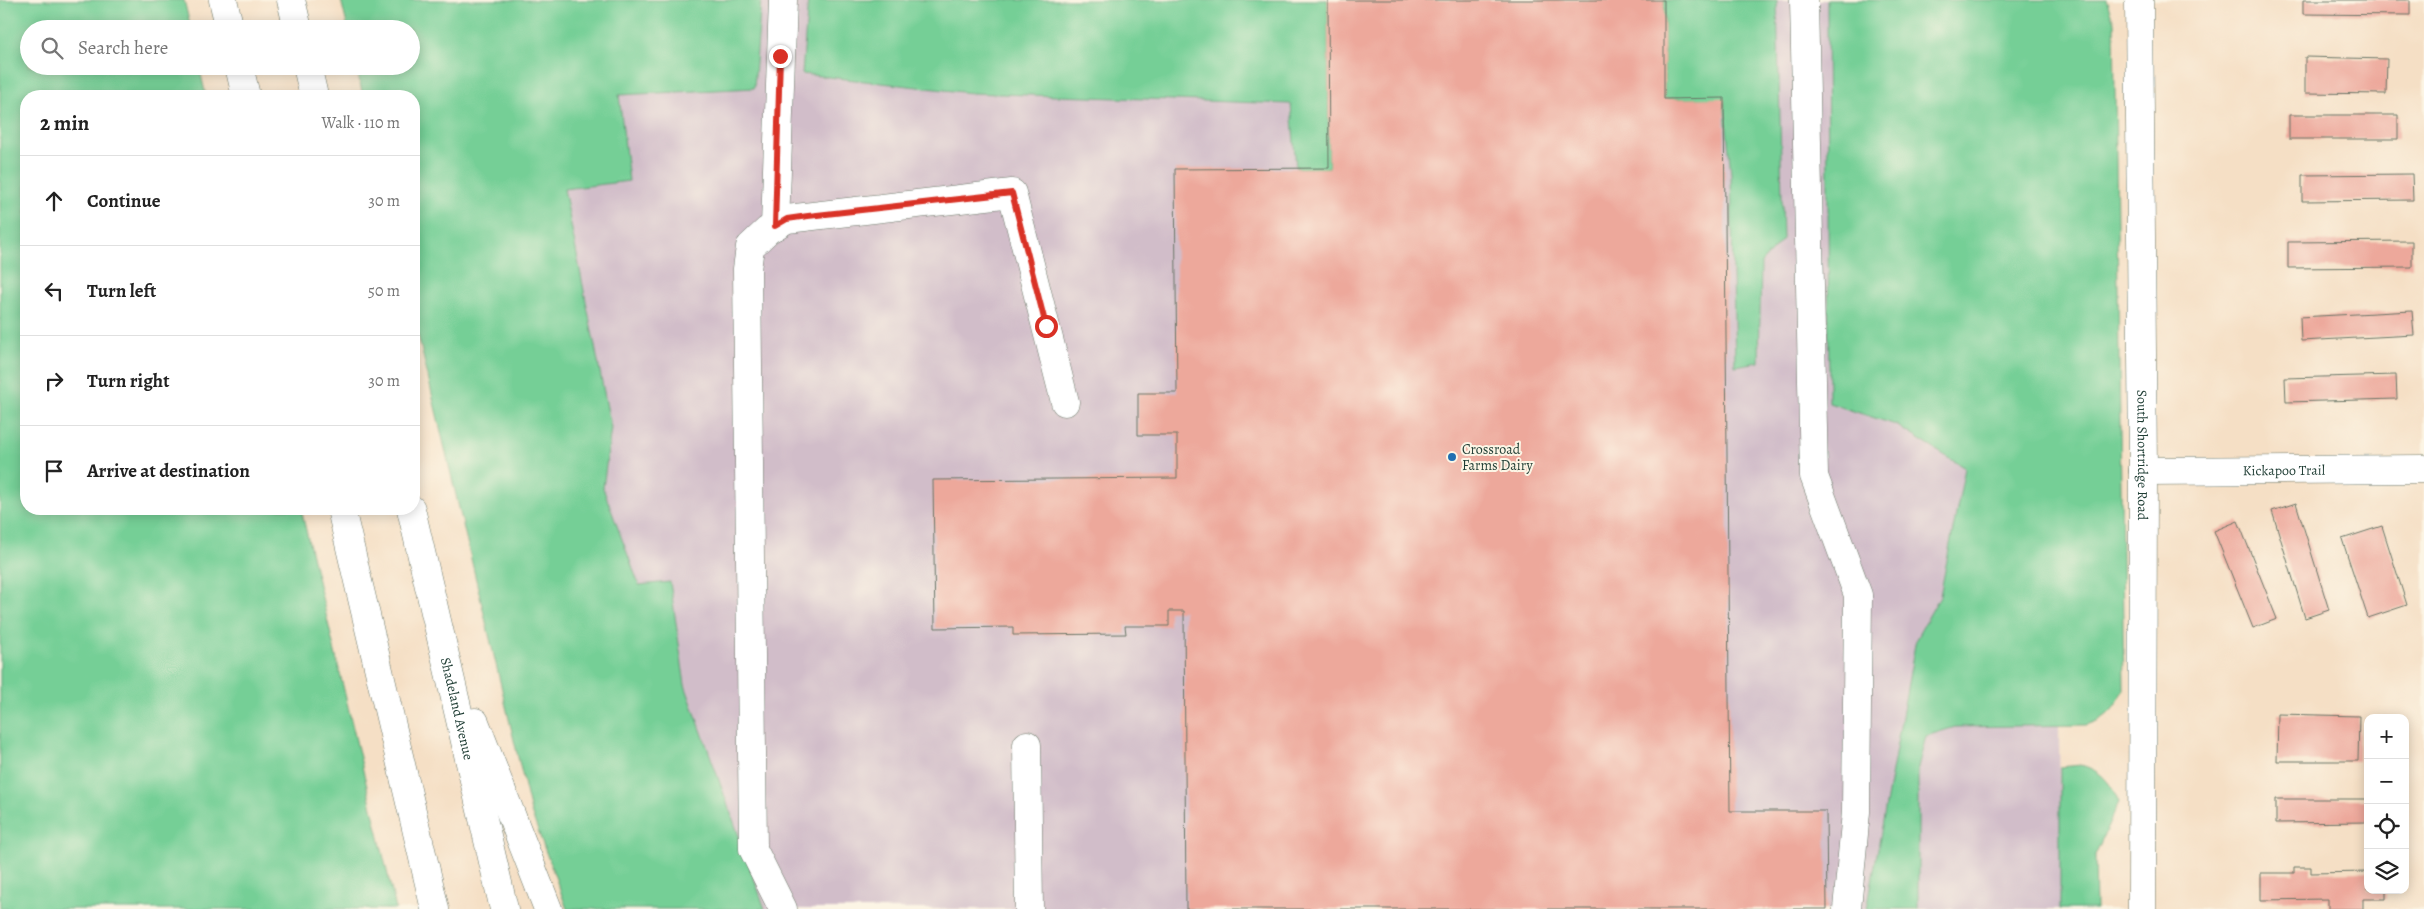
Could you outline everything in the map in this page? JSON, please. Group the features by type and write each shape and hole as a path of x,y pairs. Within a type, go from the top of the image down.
{"main road":[{"path":"223,0 228,20"},
{"path":"291,0 296,20"},
{"path":"775,226 783,0"},
{"path":"1804,0 1814,476 1858,595 1856,812 1847,909"},
{"name":"South Shortridge Road","path":"2139,0 2143,472 2142,909"},
{"path":"241,75 245,90"},
{"path":"309,75 313,90"},
{"path":"783,909 753,849 752,829 747,269 750,247 775,226 787,219 1012,193 1065,402"},
{"name":"Kickapoo Trail","path":"2143,472 2424,469"},
{"path":"343,515 434,909"},
{"name":"Shadeland Avenue","path":"412,515 504,909"},
{"path":"440,633 548,909"},
{"path":"1027,745 1029,909"}],"shaded area":[{"path":"434,0 2051,0 2061,909 667,909"}],"green space":[{"path":"0,0 184,0 189,20 20,20 20,75 201,75 205,90 20,90 20,515 302,515 396,909 0,909"},
{"path":"341,0 761,0 754,88 619,95 629,181 564,189 611,428 603,488 639,585 670,582 685,685 765,909 567,909 531,812 420,343 420,90 362,90 358,75 420,75 420,20 346,20"},
{"path":"808,0 1328,0 1329,168 1296,168 1291,104 971,93 802,74"},
{"path":"1664,0 1777,0 1783,239 1761,263 1759,362 1735,366 1731,174 1724,99 1664,99"},
{"path":"1827,0 2106,0 2114,22 2124,690 2110,712 2086,725 1955,727 1926,736 1918,767 1918,909 1867,909 1916,639 1940,596 1965,468 1896,425 1829,403"},
{"path":"2081,765 2100,774 2112,789 2119,802 2095,855 2096,909 2060,909 2060,767"}],"building":[{"name":"Crossroad Farms Dairy","path":"1328,0 1664,0 1664,99 1724,98 1730,811 1826,811 1827,909 1186,909 1184,611 1169,611 1169,626 1125,626 1126,634 1013,635 1013,627 935,628 933,480 1177,478 1177,435 1138,435 1138,393 1177,393 1175,169 1329,168"},
{"path":"2303,0 2410,0 2410,15 2303,14"},
{"path":"2305,57 2387,59 2386,94 2305,93"},
{"path":"2289,115 2398,115 2398,139 2289,139"},
{"path":"2412,174 2413,200 2302,201 2302,175"},
{"path":"2412,241 2412,267 2288,268 2288,242"},
{"path":"2412,311 2414,335 2301,341 2300,317"},
{"path":"2396,375 2397,399 2286,402 2285,378"},
{"path":"2296,503 2329,610 2305,618 2272,511"},
{"path":"2238,521 2277,619 2253,628 2214,531"},
{"path":"2382,526 2407,605 2368,618 2342,539"},
{"path":"2278,714 2359,716 2358,761 2277,761"},
{"path":"2276,799 2364,799 2364,822 2276,823"},
{"path":"2294,867 2311,867 2311,873 2364,872 2364,894 2386,894 2386,899 2363,899 2363,909 2328,909 2328,899 2261,900 2261,873 2294,873"}],"place":[{"name":"Crossroad Farms Dairy","path":"1452,457"}],"route":[{"path":"780,56 775,226 787,219 808,216 1012,193 1046,326"}]}
